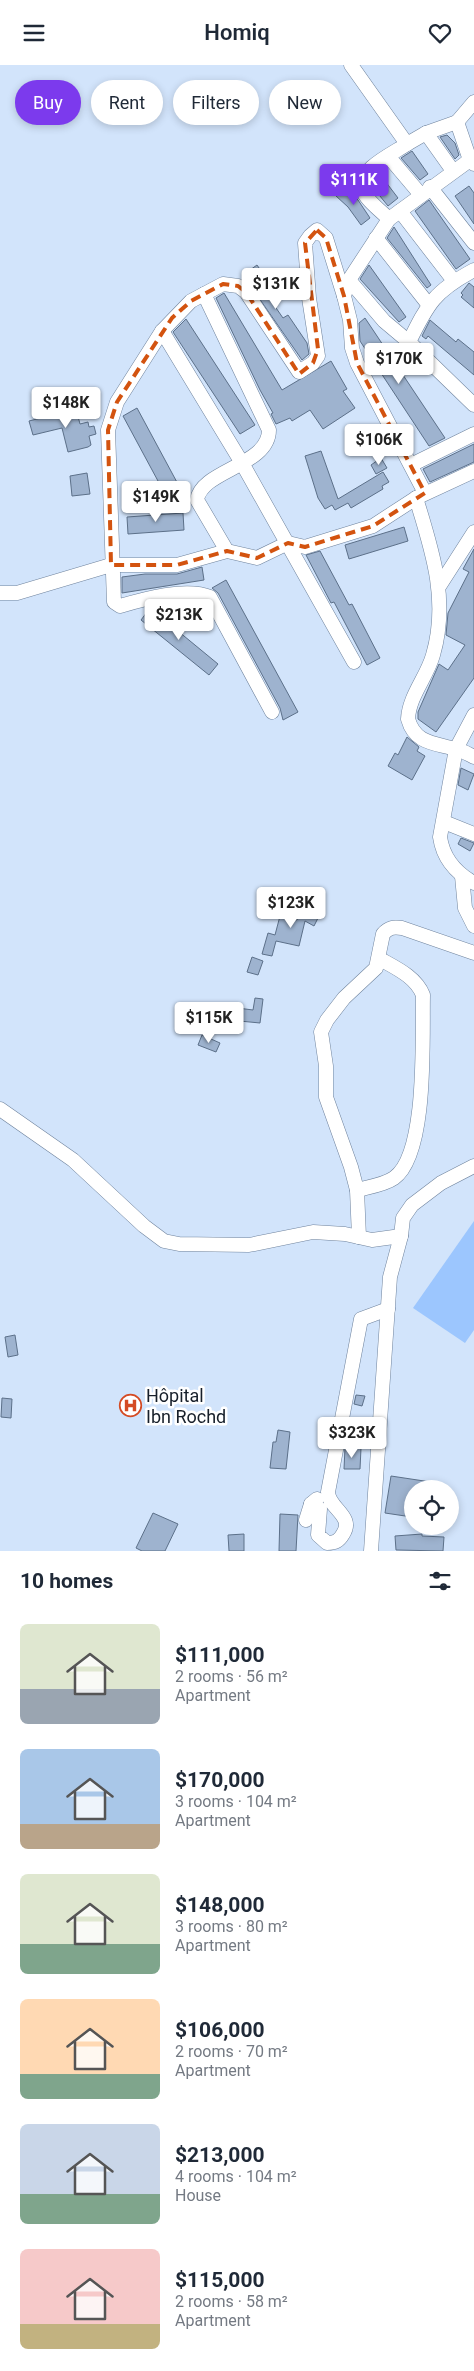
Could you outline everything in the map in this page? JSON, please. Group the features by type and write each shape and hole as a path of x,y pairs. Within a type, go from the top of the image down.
{"street":[{"path":"351,65 407,144"},
{"path":"454,281 394,215 362,191 362,181 367,170 407,144 426,133 457,122 474,102"},
{"path":"344,296 349,280 376,238 394,215 453,171 472,162 457,122"},
{"path":"426,133 453,171"},
{"path":"388,156 426,191 474,243"},
{"path":"272,712 214,601 210,597 203,594 168,595 152,597 120,606 114,602 111,565 108,430 118,402 172,318 204,294 223,284 238,286 246,292 299,372 313,363 318,356 305,243 317,230 326,238 344,296 350,320 352,348 357,363 411,465 440,585 438,629 433,656 414,697 408,719 414,732 430,744 456,749 474,757"},
{"path":"376,238 428,304"},
{"path":"409,342 428,304 454,281 474,270"},
{"path":"349,280 384,321 409,342 474,405"},
{"path":"204,294 269,430 266,444 242,463 204,486 198,493 197,501 227,551"},
{"path":"162,331 242,463 354,662"},
{"path":"411,465 474,433"},
{"path":"0,593 17,593 111,565 177,565 227,551 257,558 288,543 305,547 373,526 420,496 474,471"},
{"path":"440,585 474,532"},
{"path":"474,715 456,749 440,837 441,846 446,856 462,876 474,883"},
{"path":"444,822 474,834"},
{"path":"462,876 465,908 474,926"},
{"path":"360,1237 357,1190 351,1167 328,1104 321,1032 327,1020 344,998 373,973 380,959 383,934 394,927 415,931 474,953"},
{"path":"357,1190 384,1182 393,1178 401,1171 409,1156 420,1114 423,995 421,989 409,977 380,959"},
{"path":"0,1109 18,1124 73,1160 144,1226 164,1241 179,1244 249,1245 313,1232 345,1233 372,1240 401,1236"},
{"path":"372,1551 390,1277 401,1236 403,1218 412,1205 441,1183 474,1166"},
{"path":"311,1504 320,1509 318,1535 327,1543 340,1539 346,1530 344,1516 331,1502 328,1493 361,1319 388,1309"},
{"path":"306,1520 311,1504 328,1493"}],"highlighted area":[{"path":"317,230 326,238 344,296 357,363 425,493 373,526 305,547 288,543 257,558 227,551 177,565 111,565 108,430 117,402 172,318 191,301 223,284 238,286 246,292 299,374 313,363 318,349 305,243"}],"shaded area":[{"path":"474,1221 474,1330 465,1343 413,1308"}],"building":[{"path":"447,135 455,143 459,155 455,159 440,137"},
{"path":"412,151 428,174 420,180 401,158"},
{"path":"379,173 398,198 388,206 371,185"},
{"path":"469,186 474,193 474,224 455,196"},
{"path":"344,187 358,200 370,218 361,225 348,207 336,196"},
{"path":"429,200 470,259 456,269 415,211"},
{"path":"394,227 431,285 427,288 387,238"},
{"path":"257,265 281,300 274,305 283,318 288,315 307,343 309,354 302,360 243,275"},
{"path":"369,265 406,317 399,322 360,279"},
{"path":"469,283 474,287 474,308 461,297 463,295 461,293"},
{"path":"224,293 282,390 331,361 347,389 343,391 355,408 323,429 310,410 292,421 290,418 276,424 271,414 273,413 216,298"},
{"path":"365,318 445,438 429,446 360,341 359,323"},
{"path":"186,319 255,425 240,434 173,332"},
{"path":"430,320 456,342 458,339 474,352 474,375 428,336 426,339 422,336"},
{"path":"137,408 179,486 165,494 123,416"},
{"path":"76,409 80,424 88,422 89,427 94,426 96,434 89,436 91,445 88,447 68,452 62,428 33,435 29,421"},
{"path":"474,444 474,462 430,482 423,469"},
{"path":"321,451 338,499 383,472 389,482 382,486 383,489 351,508 348,503 335,510 332,505 325,509 318,498 305,456"},
{"path":"381,458 387,468 376,474 371,465"},
{"path":"87,473 90,494 72,496 70,476"},
{"path":"183,513 184,530 128,534 127,517"},
{"path":"404,527 408,541 349,559 345,545"},
{"path":"474,549 474,678 436,732 418,719 418,712 439,664 448,670 465,645 446,635 448,613 469,572 463,569"},
{"path":"320,551 349,605 352,604 380,658 367,665 334,602 331,603 306,555"},
{"path":"202,567 204,580 122,593 122,577 145,574 177,574"},
{"path":"226,580 298,712 283,720 280,708 218,593 212,588"},
{"path":"150,608 218,664 209,675 141,620"},
{"path":"407,737 419,747 417,751 425,756 412,780 388,766 395,753 398,755"},
{"path":"461,768 474,774 468,790 458,785"},
{"path":"461,838 474,843 470,851 458,844"},
{"path":"305,903 321,912 314,926 305,921 299,946 276,941 272,956 262,954 268,933 275,935 280,916 297,920"},
{"path":"252,957 263,961 258,975 247,972"},
{"path":"255,998 263,999 260,1023 229,1020 230,1007 253,1010"},
{"path":"202,1035 220,1043 216,1052 198,1045"},
{"path":"15,1335 18,1355 8,1357 5,1337"},
{"path":"356,1395 365,1396 362,1406 354,1404"},
{"path":"2,1398 12,1399 11,1418 1,1417"},
{"path":"278,1430 290,1432 286,1469 270,1468 273,1442 276,1442"},
{"path":"345,1448 361,1448 360,1469 344,1469"},
{"path":"391,1476 418,1480 404,1480 404,1516 385,1513"},
{"path":"153,1513 178,1524 165,1551 142,1551 136,1548"},
{"path":"280,1514 298,1515 296,1551 279,1551"},
{"path":"244,1534 244,1551 229,1551 228,1535"},
{"path":"422,1535 444,1537 443,1551 396,1550 395,1536"}],"place":[{"name":"Hôpital Ibn Rochd","path":"130,1405"}]}
